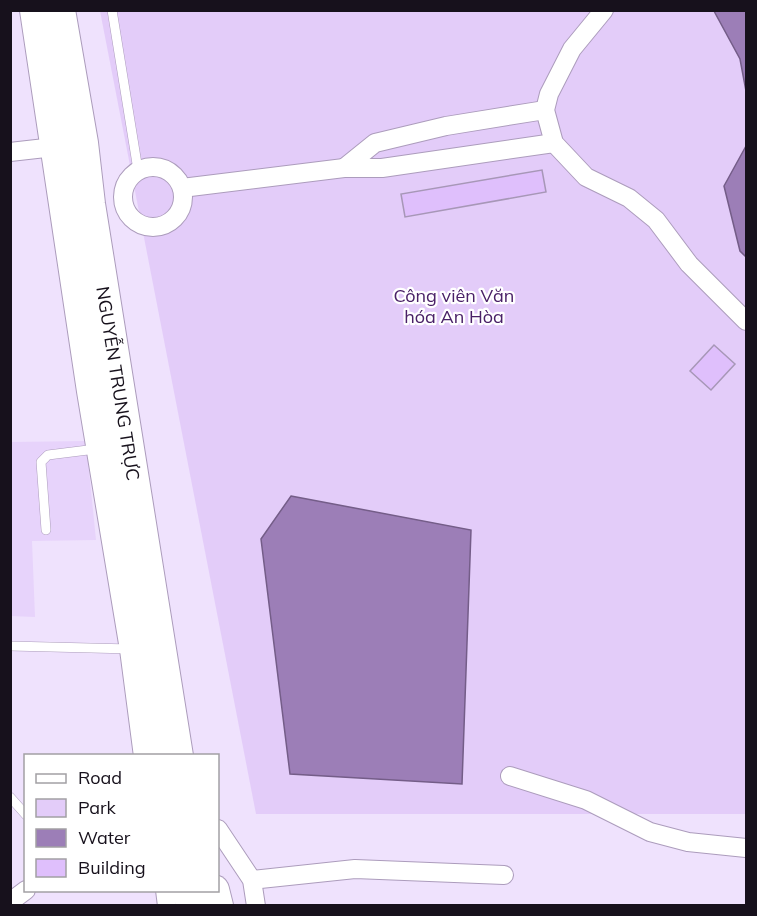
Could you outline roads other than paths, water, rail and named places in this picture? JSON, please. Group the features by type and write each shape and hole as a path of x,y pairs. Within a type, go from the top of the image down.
{"main road":[{"name":"NGUYỄN TRUNG TRỰC","path":"49,23 77,205 102,448 135,649 149,754"},
{"name":"NGUYỄN TRUNG TRỰC","path":"77,205 178,754"}],"street":[{"path":"604,10 572,49 557,74 545,110 554,143 586,177 629,198 656,220 689,264 747,321"},
{"path":"344,168 375,142 446,126 545,110"},
{"path":"182,188 344,168 382,168 554,143"},
{"path":"10,152 69,145"},
{"path":"151,166 165,168 176,176 182,188 183,202 178,214 168,223 155,227 142,225 130,217 123,198 128,179 138,170 151,166"},
{"path":"77,205 123,198"},
{"path":"510,776 586,800 650,832 688,842 745,844"},
{"path":"219,830 252,880 256,906"},
{"path":"252,880 355,868 504,875"},
{"path":"10,902 25,892"}],"lane":[{"path":"112,10 138,170"},
{"path":"46,530 40,466 44,458 48,455 102,448"},
{"path":"10,646 135,649"},
{"path":"10,797 24,813"}],"water":[{"path":"714,11 746,11 746,91 740,59"},
{"path":"746,146 746,257 740,251 724,186"},
{"path":"291,496 471,530 462,784 290,774 261,539"}],"park label":[{"name":"Công viên Văn hóa An Hòa","path":"454,305"}]}
